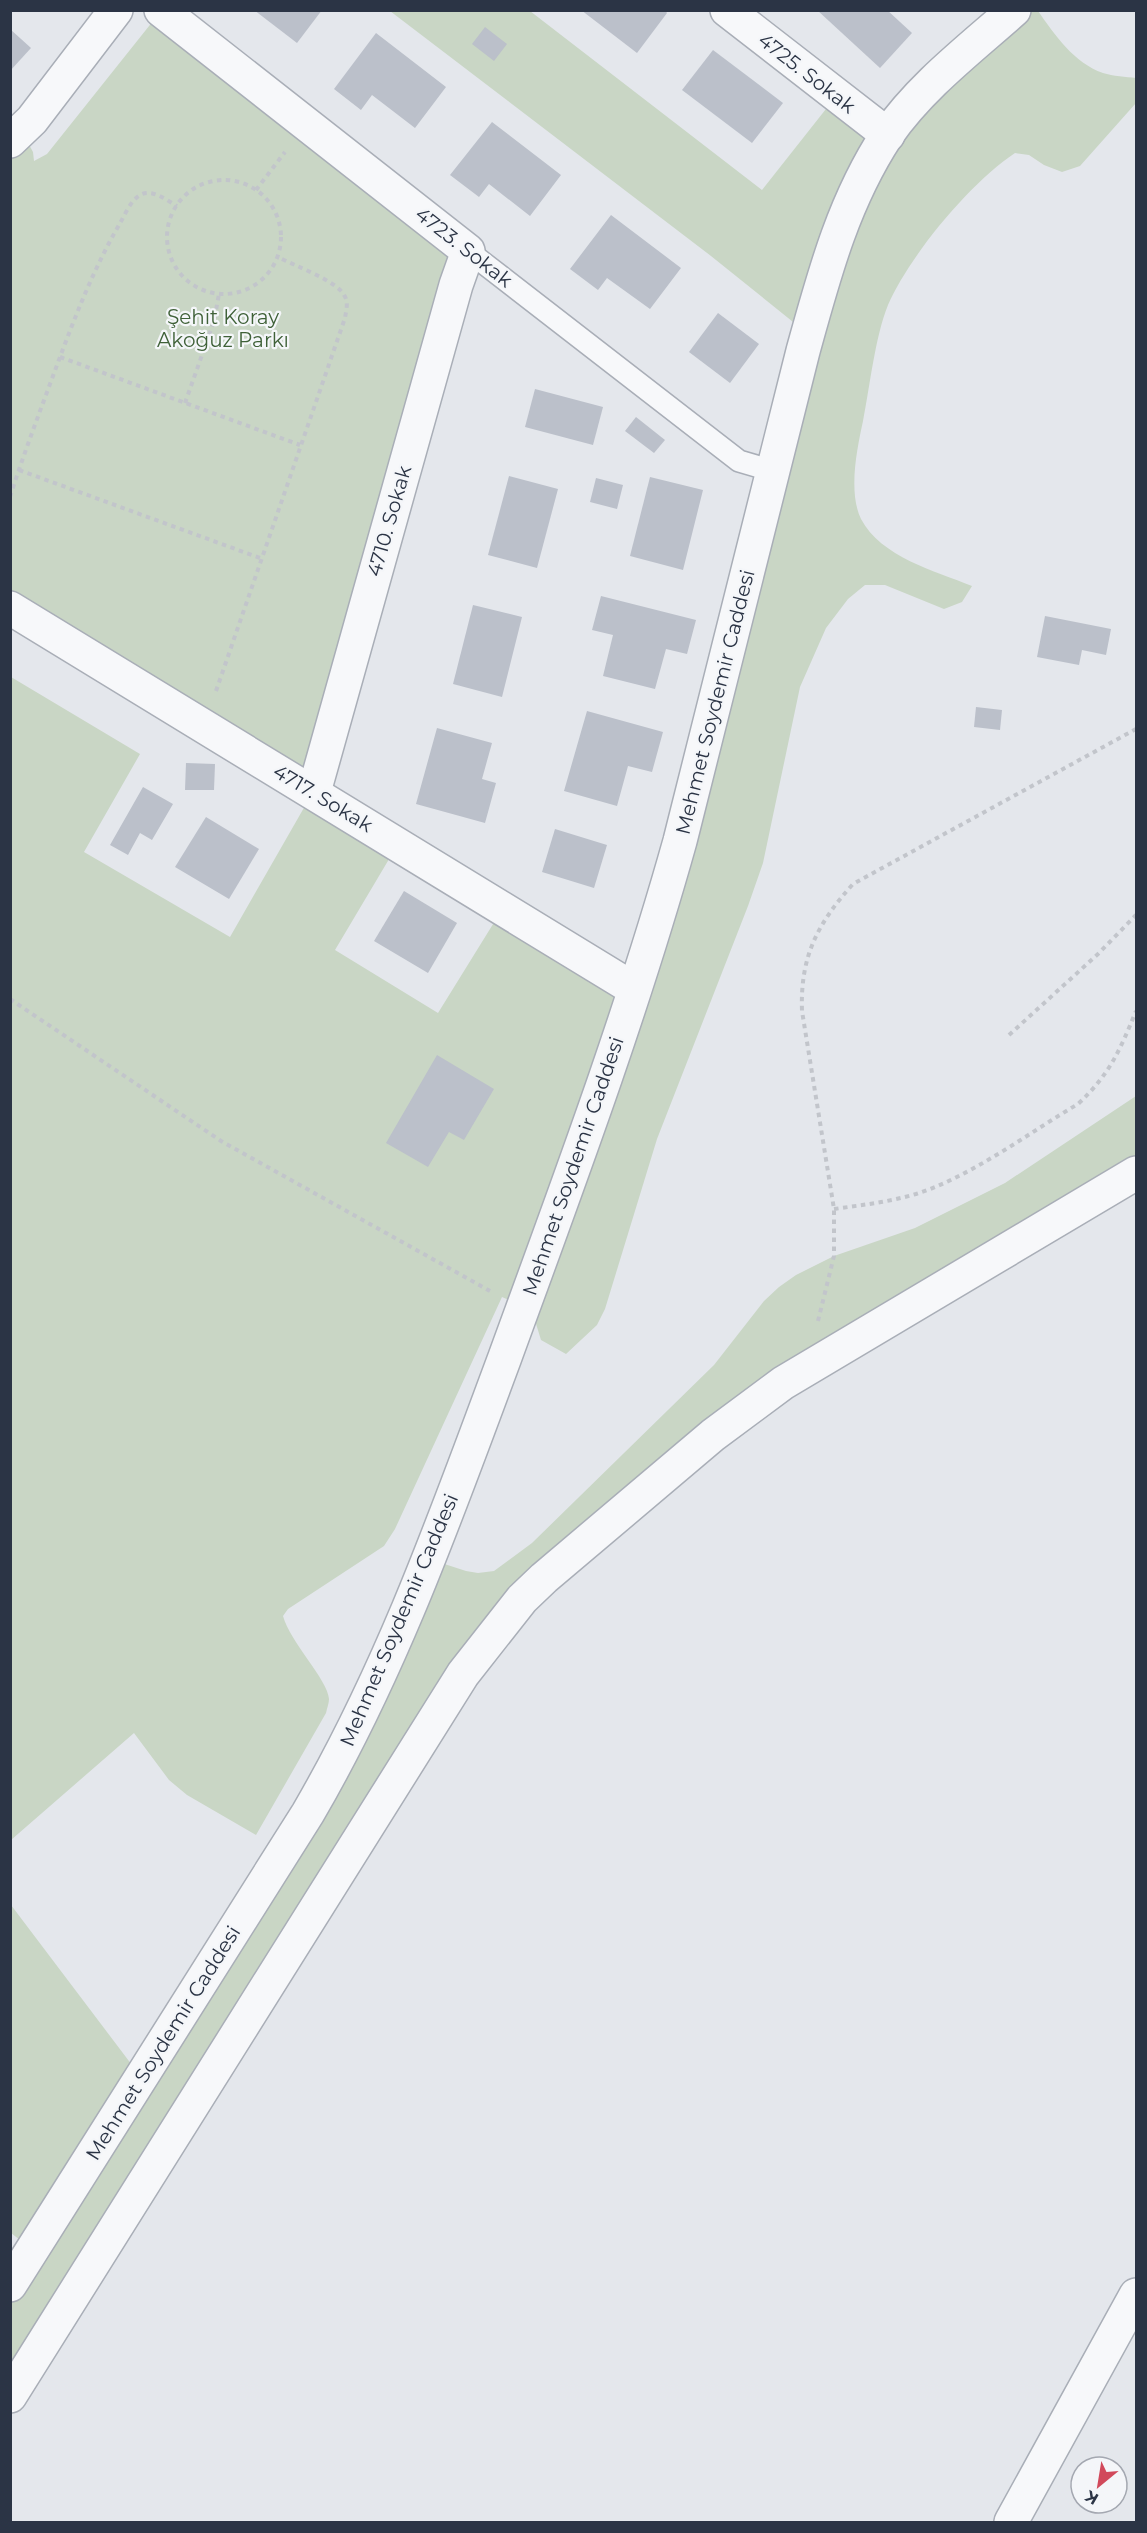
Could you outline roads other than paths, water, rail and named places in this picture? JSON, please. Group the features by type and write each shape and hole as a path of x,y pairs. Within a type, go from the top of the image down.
{"street":[{"path":"16,136 116,10"},
{"name":"4723. Sokak","path":"161,10 468,251"},
{"name":"4725. Sokak","path":"727,10 888,135"},
{"name":"Mehmet Soydemir Caddesi","path":"10,2285 339,1760 406,1615 523,1306 659,916 827,263 854,193 888,135 938,78 1014,10"},
{"name":"4710. Sokak","path":"314,792 456,285 468,251"},
{"name":"4717. Sokak","path":"10,608 634,989"},
{"path":"10,2396 464,1674 491,1635 536,1585 713,1435 807,1368 1137,1173"},
{"path":"1011,2523 1137,2295"}],"lane":[{"name":"4723. Sokak","path":"468,251 740,461 773,471"}],"park label":[{"name":"Şehit Koray Akoğuz Parkı","path":"223,328"}]}
